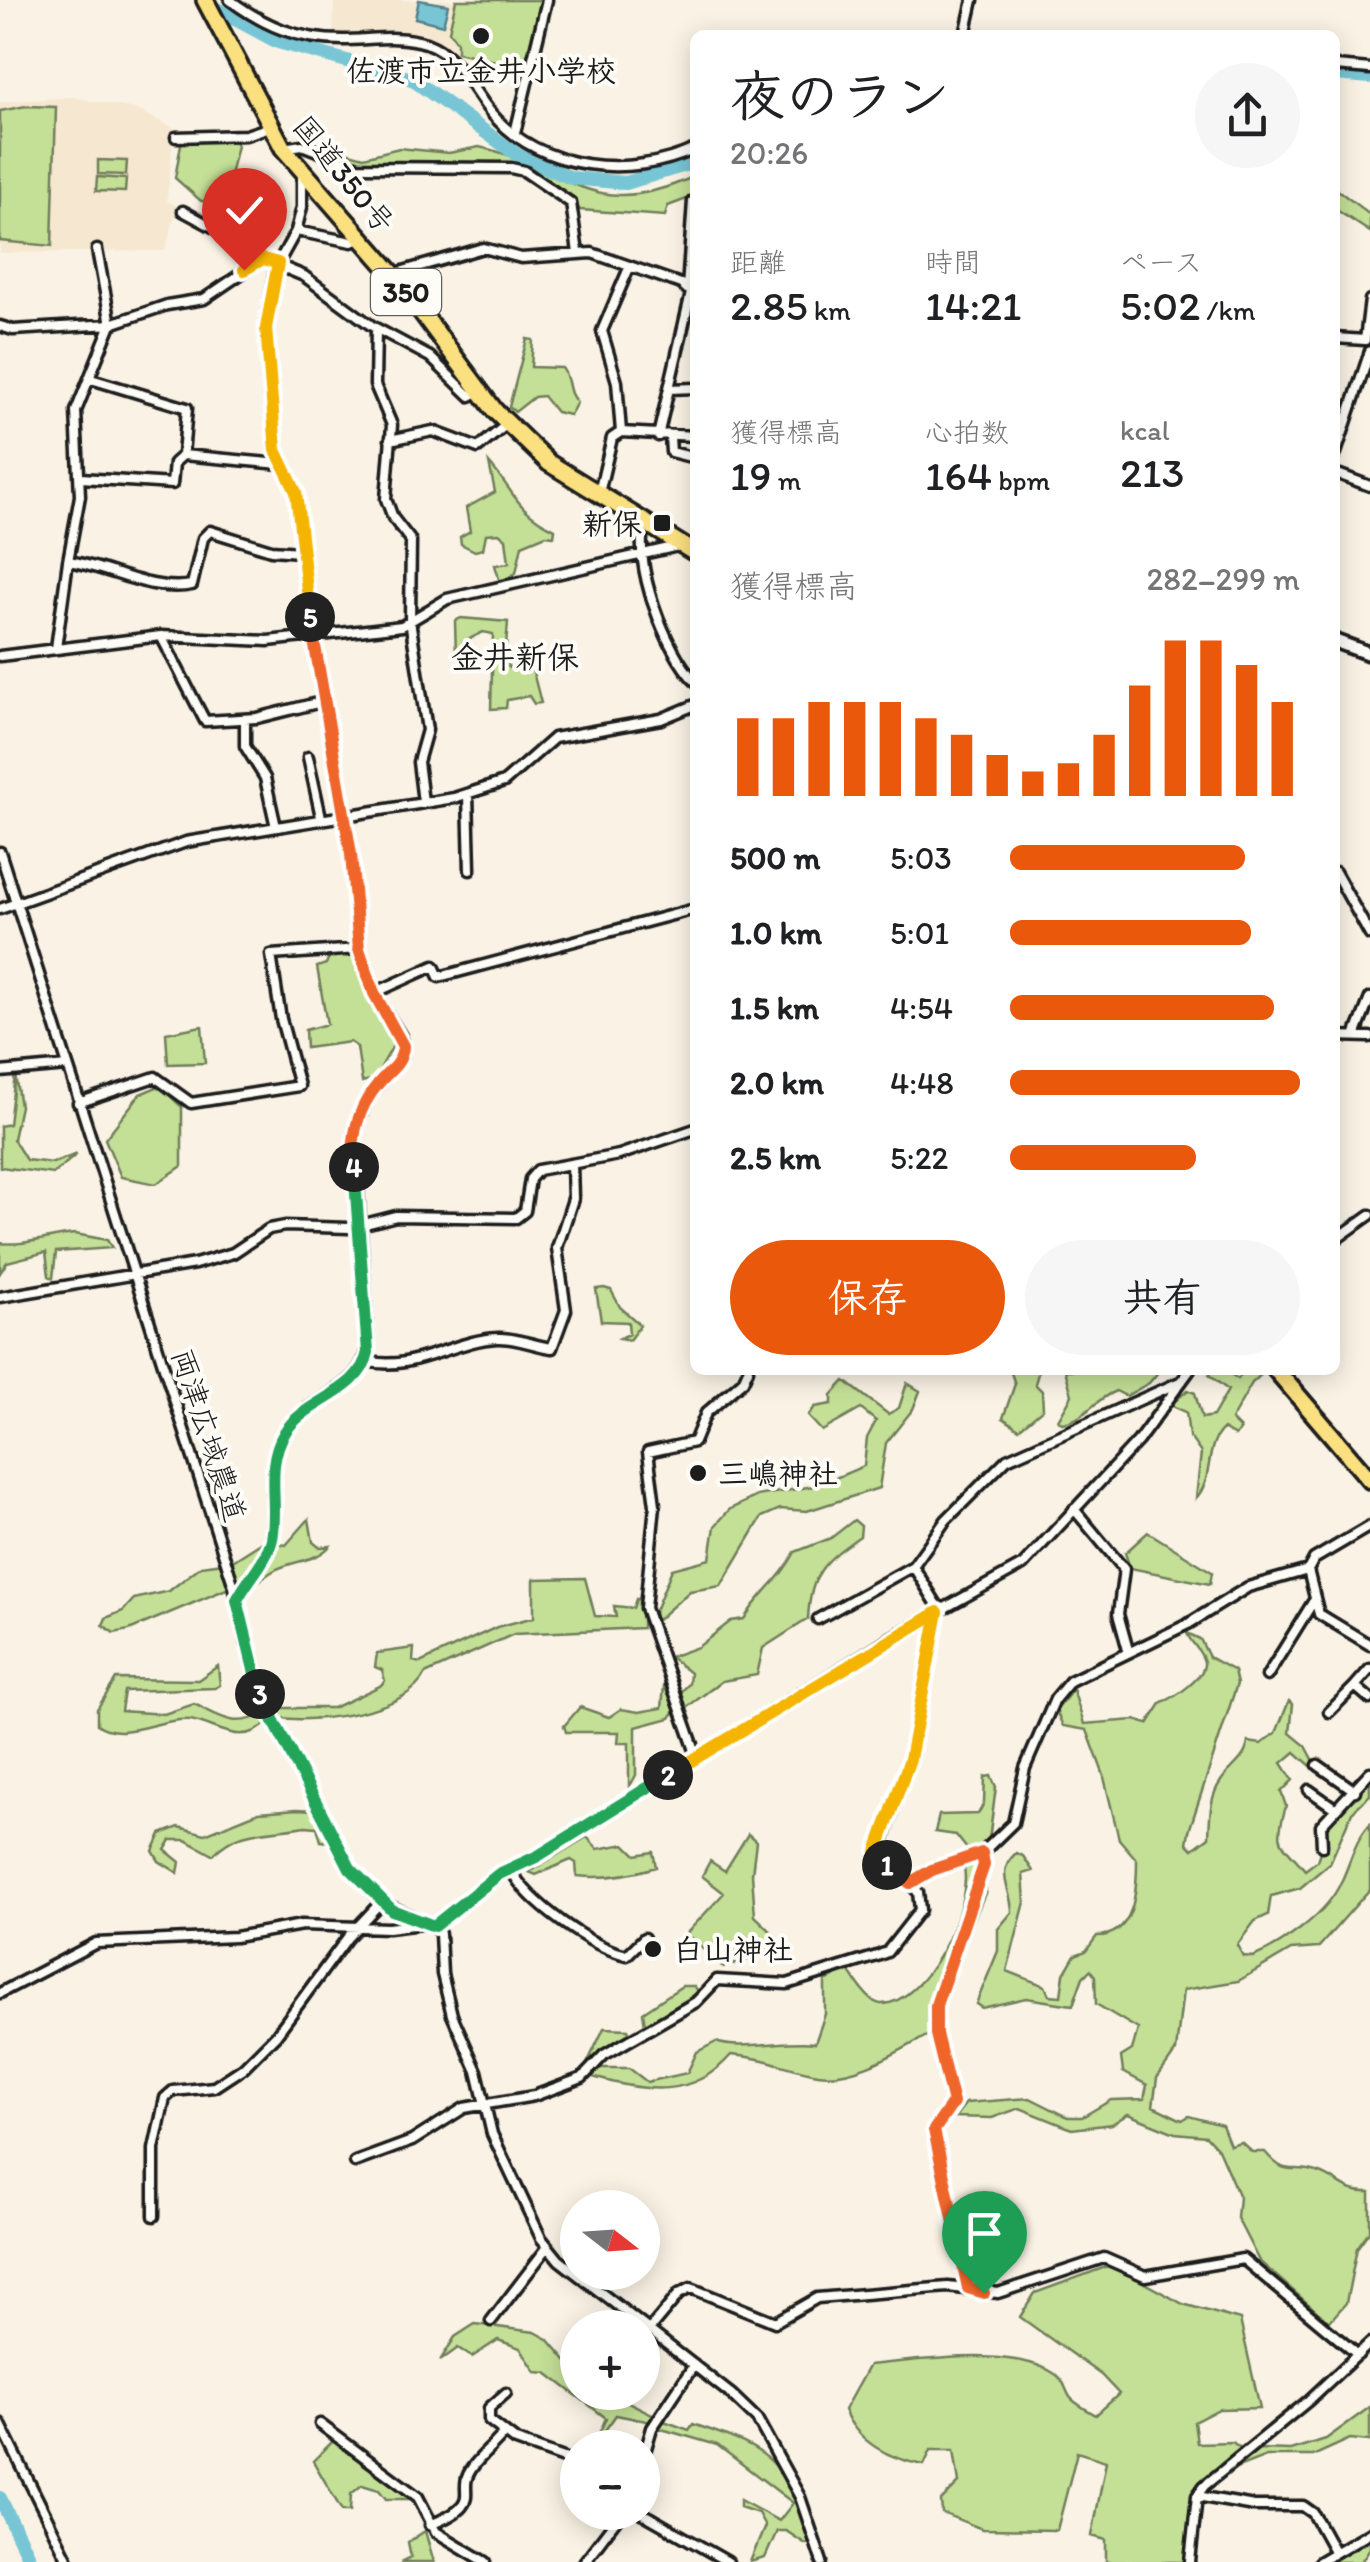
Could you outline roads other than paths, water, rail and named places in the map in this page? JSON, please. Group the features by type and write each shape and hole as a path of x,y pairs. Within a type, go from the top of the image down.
{"highway":[{"name":"国道350号","path":"205,0 283,148 393,274 507,424 549,463 688,549"},
{"path":"1280,1375 1370,1480"}],"street":[{"path":"230,0 270,26 307,38 388,36 438,48 451,56 493,116 550,153 598,166 653,165 690,150"},
{"path":"515,133 547,0"},
{"path":"966,30 974,0"},
{"path":"1340,67 1370,70"},
{"path":"176,137 238,136 270,127"},
{"path":"283,148 302,145 358,167 500,166 524,172 571,203 578,254"},
{"path":"237,1600 270,1547 272,1475 286,1431 356,1376 366,1362 368,1336 354,1130 368,1098 403,1054 401,1036 374,993 359,949 344,814 313,635 293,481 280,464 266,328 278,263 296,230 302,207 302,174"},
{"path":"183,211 246,245 260,260 278,263 304,276 376,329 430,357 470,396 479,391"},
{"path":"296,230 352,242 360,239"},
{"path":"393,274 483,248 521,258 592,253 690,292"},
{"path":"56,648 80,478 76,411 112,324 98,250"},
{"path":"0,326 14,330 112,324 167,305 204,299 260,260"},
{"path":"621,432 617,382 602,331 629,268"},
{"path":"658,436 690,296"},
{"path":"1340,338 1368,340 1370,300"},
{"path":"376,329 375,385 392,425 386,499 393,518 411,542 410,620 418,690 426,708 426,730 418,762 423,802"},
{"path":"430,357 436,342"},
{"path":"1340,441 1370,351"},
{"path":"80,478 172,484 174,463 183,455 187,408 91,379"},
{"path":"669,389 690,388"},
{"path":"390,440 433,431 478,448 507,424"},
{"path":"599,494 612,438 621,432 690,436"},
{"path":"670,437 671,452 690,457"},
{"path":"183,455 280,464"},
{"path":"1340,475 1370,486"},
{"path":"646,522 640,558 675,659 690,676"},
{"path":"68,562 104,566 164,588 192,585 203,538 210,531 272,550 301,552"},
{"path":"0,656 161,636 268,641 402,626 447,599 688,549"},
{"path":"161,636 205,721 245,720 324,701"},
{"path":"1340,643 1370,654"},
{"path":"0,908 174,845 468,794 504,782 554,738 661,719 690,707"},
{"path":"245,720 244,746 265,778 276,827"},
{"path":"308,756 320,817"},
{"path":"468,794 470,870"},
{"name":"両津広域農道","path":"0,852 237,1600 258,1689 350,1868 381,1902 430,1925"},
{"path":"1340,881 1370,935"},
{"path":"374,993 434,966 439,977 690,910"},
{"path":"78,1103 155,1077 191,1103 299,1086 281,1019 271,955 359,949"},
{"path":"1355,1036 1370,998"},
{"path":"1340,1036 1370,1037"},
{"path":"0,1072 67,1066"},
{"path":"0,1297 134,1278 233,1253 269,1229 360,1226 396,1216 516,1218 526,1211 532,1173 644,1148 690,1131"},
{"path":"366,1362 381,1365 425,1359 500,1337 552,1348 566,1310 557,1248 573,1199 572,1164"},
{"path":"1340,1236 1370,1215"},
{"path":"698,1756 645,1608 655,1505 648,1452 694,1442 701,1436 706,1413 746,1375"},
{"path":"0,1994 96,1943 235,1938 302,1925 430,1925 480,1887 1023,1565 1138,1441 1186,1375"},
{"path":"818,1620 913,1566 946,1520 1007,1459 1182,1381"},
{"path":"1074,1509 1124,1569 1118,1614 1128,1650"},
{"path":"1370,1526 1314,1559 1308,1570 1313,1602 1320,1614 1370,1645"},
{"path":"355,2162 412,2141 446,2116 486,2103 534,2096 582,2078 604,2056 696,2002 717,1980 787,1984 887,1952 920,1910 918,1892 878,1857 877,1851 910,1759 939,1612 913,1566"},
{"path":"910,1883 932,1870 982,1853 1013,1823 1026,1768 1055,1699 1070,1682 1128,1650 1188,1624 1248,1587 1308,1570"},
{"path":"1267,1676 1313,1602"},
{"path":"1330,1712 1370,1668"},
{"path":"1355,1686 1370,1699"},
{"path":"1318,1765 1355,1791"},
{"path":"1322,1846 1321,1825 1370,1772"},
{"path":"1309,1790 1336,1809"},
{"path":"968,2288 934,2130 953,2103 935,2019 953,1951 984,1865 982,1853"},
{"path":"510,1870 522,1892 567,1921 590,1944 627,1954 644,1938"},
{"path":"154,2216 154,2149 165,2098 173,2091 214,2087 243,2068 299,2008 357,1928 381,1902"},
{"path":"430,1925 440,1934 452,2016 486,2103 492,2134 548,2248 624,2310"},
{"path":"491,2320 548,2248"},
{"path":"660,2319 691,2288 775,2322 817,2298 968,2288 998,2293 1104,2258 1145,2276 1243,2259 1358,2355"},
{"path":"660,2339 732,2394 771,2440 800,2497 822,2562"},
{"path":"1190,2562 1198,2496 1224,2466 1308,2401 1327,2378 1370,2343"},
{"path":"651,2430 694,2365"},
{"path":"506,2393 486,2415 504,2433 560,2460"},
{"path":"0,2423 68,2562"},
{"path":"320,2424 418,2497 430,2525 486,2562"},
{"path":"430,2525 462,2508 469,2496 470,2470 504,2433"},
{"path":"1198,2496 1309,2509 1334,2551"},
{"path":"660,2523 728,2562"},
{"path":"584,2562 608,2530"},
{"path":"1319,2562 1370,2532"}],"water":[{"path":"419,0 448,5 443,25 415,18"}],"waterway":[{"path":"205,3 278,42 412,79 516,154 571,178 626,183 690,164"},
{"path":"1340,74 1370,77"},
{"path":"0,2498 31,2562"}],"place":[{"name":"佐渡市立金井小学校","path":"481,36"},
{"name":"新保","path":"662,523"},
{"name":"三嶋神社","path":"698,1473"},
{"name":"白山神社","path":"653,1949"}],"district":[{"name":"金井新保","path":"515,657"}]}
